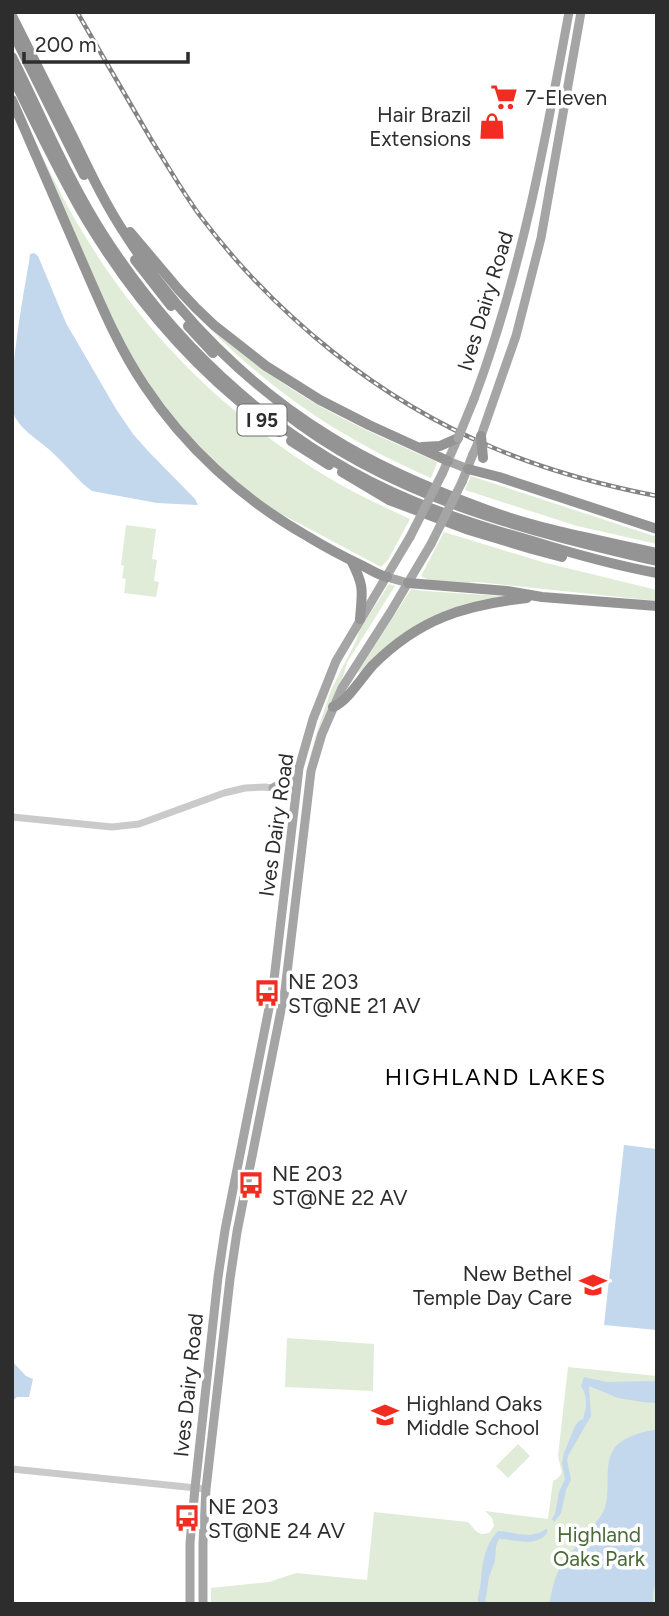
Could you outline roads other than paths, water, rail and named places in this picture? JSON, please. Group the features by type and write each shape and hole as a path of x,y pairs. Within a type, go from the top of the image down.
{"highway":[{"name":"I 95","path":"12,16 105,202 138,254 177,305 215,345 276,400 329,436 401,475 489,510 564,532 657,553"},
{"path":"12,31 99,204 126,247 160,295 202,342 237,375 300,425 362,464 412,489 506,523 657,561"},
{"path":"12,57 81,197 125,267 174,330 229,384 289,432 344,467 411,500 469,522 555,548 657,573"},
{"name":"I 95","path":"12,76 85,218 119,271 162,327 210,376 253,413 306,451 389,500 532,550 657,579"},
{"path":"12,100 113,331 133,369 153,398 188,441 239,489 281,521 352,562 387,577"},
{"path":"105,202 179,290 235,343 278,375 320,400 448,461"},
{"path":"481,436 478,456 499,477"},
{"path":"417,446 440,446 456,441"},
{"path":"468,469 657,529"},
{"path":"352,562 363,592 360,619"},
{"path":"408,583 657,606"},
{"path":"333,707 341,704 391,649 427,625 481,604 542,597"}],"main road":[{"name":"Ives Dairy Road","path":"191,1604 190,1543 195,1488 225,1230 273,988 299,768 328,678 340,653 410,537 442,474 474,399 504,309 524,234 551,113 569,12"},
{"name":"Ives Dairy Road","path":"481,436 516,337 541,239 581,12"},
{"name":"Ives Dairy Road","path":"203,1604 206,1489 237,1232 285,990 311,771 319,743 342,688 431,544 468,469 478,456"},
{"path":"448,461 468,469"},
{"path":"387,577 408,583"},
{"path":"273,788 288,780 299,768"},
{"path":"295,791 308,792"}],"street":[{"path":"12,817 112,827 127,826 224,793 255,786 295,791"},
{"path":"12,1469 206,1489"}],"water":[{"path":"30,254 38,256 66,323 116,409 133,434 198,505 157,503 92,491 18,422 15,417 12,387"},
{"path":"624,1145 657,1149 657,1330 604,1325"},
{"path":"12,1361 26,1376 33,1379 29,1397 17,1397 12,1401"},
{"path":"584,1377 607,1382 657,1381 657,1403 618,1398 589,1386 591,1416 568,1456 571,1480 561,1513 554,1522 552,1519 565,1479 562,1464 564,1453 575,1426 583,1419 585,1410 586,1398 581,1386"},
{"path":"657,1430 657,1577 653,1604 549,1604 562,1565 604,1511 609,1462 614,1449 633,1435"},
{"path":"546,1529 548,1531 544,1537 538,1540 526,1542 499,1539 485,1604 478,1604 485,1554 498,1531 529,1535"}],"railway":[{"path":"77,12 152,141 201,217 262,288 332,352 410,406 494,448 574,476 657,496"}],"place":[{"name":"7-Eleven","path":"504,97"},
{"name":"Hair Brazil Extensions","path":"492,126"},
{"name":"NE 203 ST@NE 21 AV","path":"267,993"},
{"name":"NE 203 ST@NE 22 AV","path":"251,1185"},
{"name":"New Bethel Temple Day Care","path":"593,1285"},
{"name":"Highland Oaks Middle School","path":"385,1415"},
{"name":"NE 203 ST@NE 24 AV","path":"187,1518"}],"district":[{"name":"HIGHLAND LAKES","path":"496,1077"}],"park label":[{"name":"Highland Oaks Park","path":"599,1546"}]}
